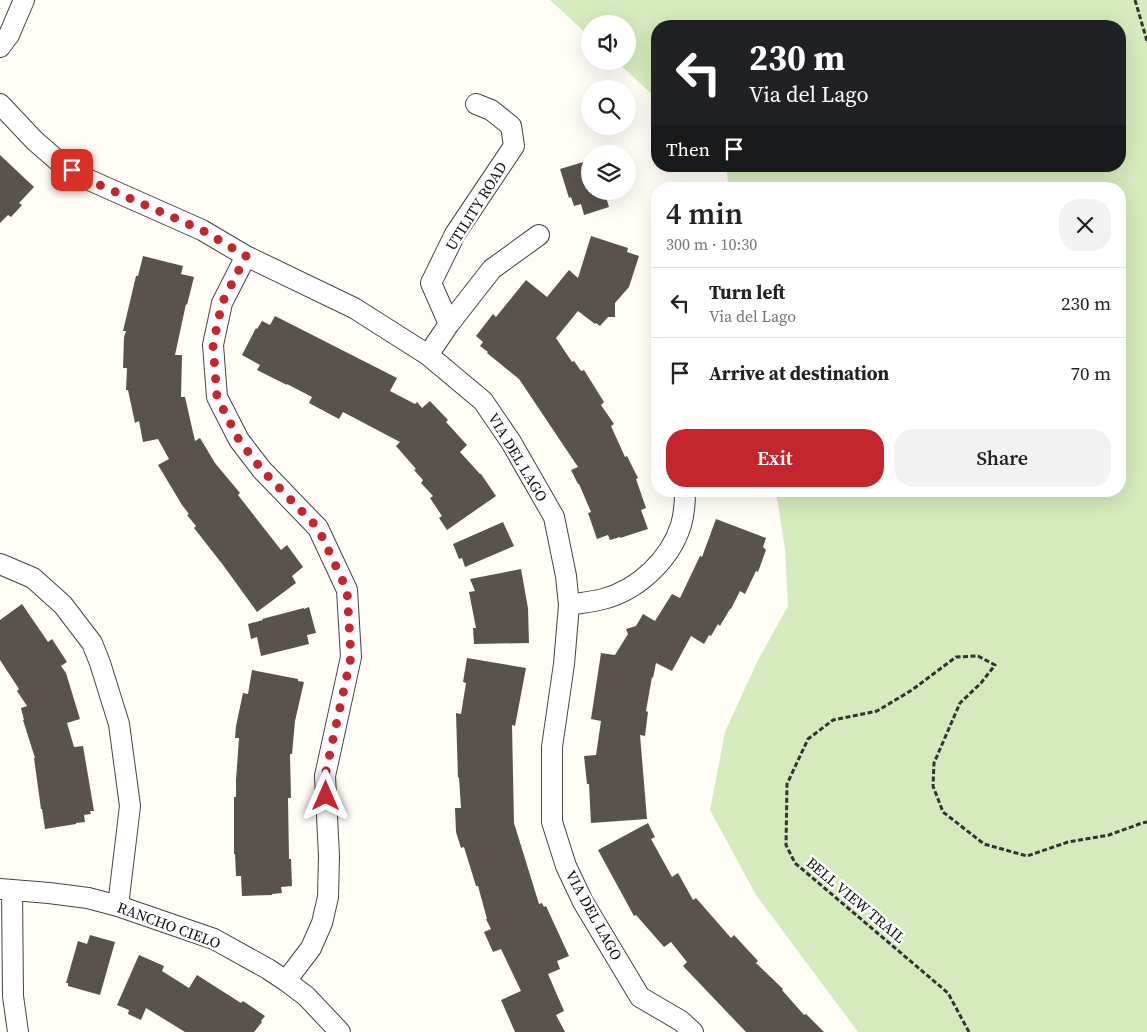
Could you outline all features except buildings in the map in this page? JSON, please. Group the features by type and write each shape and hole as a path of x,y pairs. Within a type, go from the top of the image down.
{"street":[{"path":"0,46 9,35 24,0"},
{"name":"VIA DEL LAGO","path":"0,104 35,141 58,161 86,179 202,230 246,256 354,308 428,354 483,401 511,442 554,517 566,576 569,604 564,664 552,747 552,822 566,866 583,902 640,997 681,1021 693,1032"},
{"name":"UTILITY ROAD","path":"449,324 431,283 455,234 514,146 511,126 491,110 476,104"},
{"path":"428,354 492,268 539,236"},
{"path":"246,256 222,303 213,345 217,397 239,440 262,470 318,528 347,590 351,657 325,776 329,856 328,896 322,923 311,948 286,981"},
{"path":"569,604 603,600 629,589 655,568 668,551 681,525 685,497"},
{"path":"0,564 33,578 63,605 92,643 100,663 119,724 130,806 118,906"},
{"path":"6,889 13,996 18,1032"},
{"name":"RANCHO CIELO","path":"6,889 88,898 118,906 214,939 286,981 306,996 340,1032"}],"path":[{"path":"1135,0 1147,40"},
{"name":"BELL VIEW TRAIL","path":"969,1032 948,993 795,863 786,845 787,784 808,739 833,720 876,712 912,690 956,658 978,656 995,665 981,683 960,703 934,762 933,786 943,812 984,844 1026,856 1068,842 1109,835 1147,822"}],"green space":[{"path":"550,0 1147,0 1147,1032 858,1032 756,895 710,810 725,732 757,662 788,606 785,549 777,497 1126,497 1126,182 728,182 727,172 1126,172 1126,20 651,20 651,93 626,70 636,70 636,15 581,15 581,29"}],"route":[{"path":"72,170 86,179 202,230 246,256 222,303 213,345 217,397 239,440 262,470 318,528 347,590 351,657 325,776 326,796"}]}
